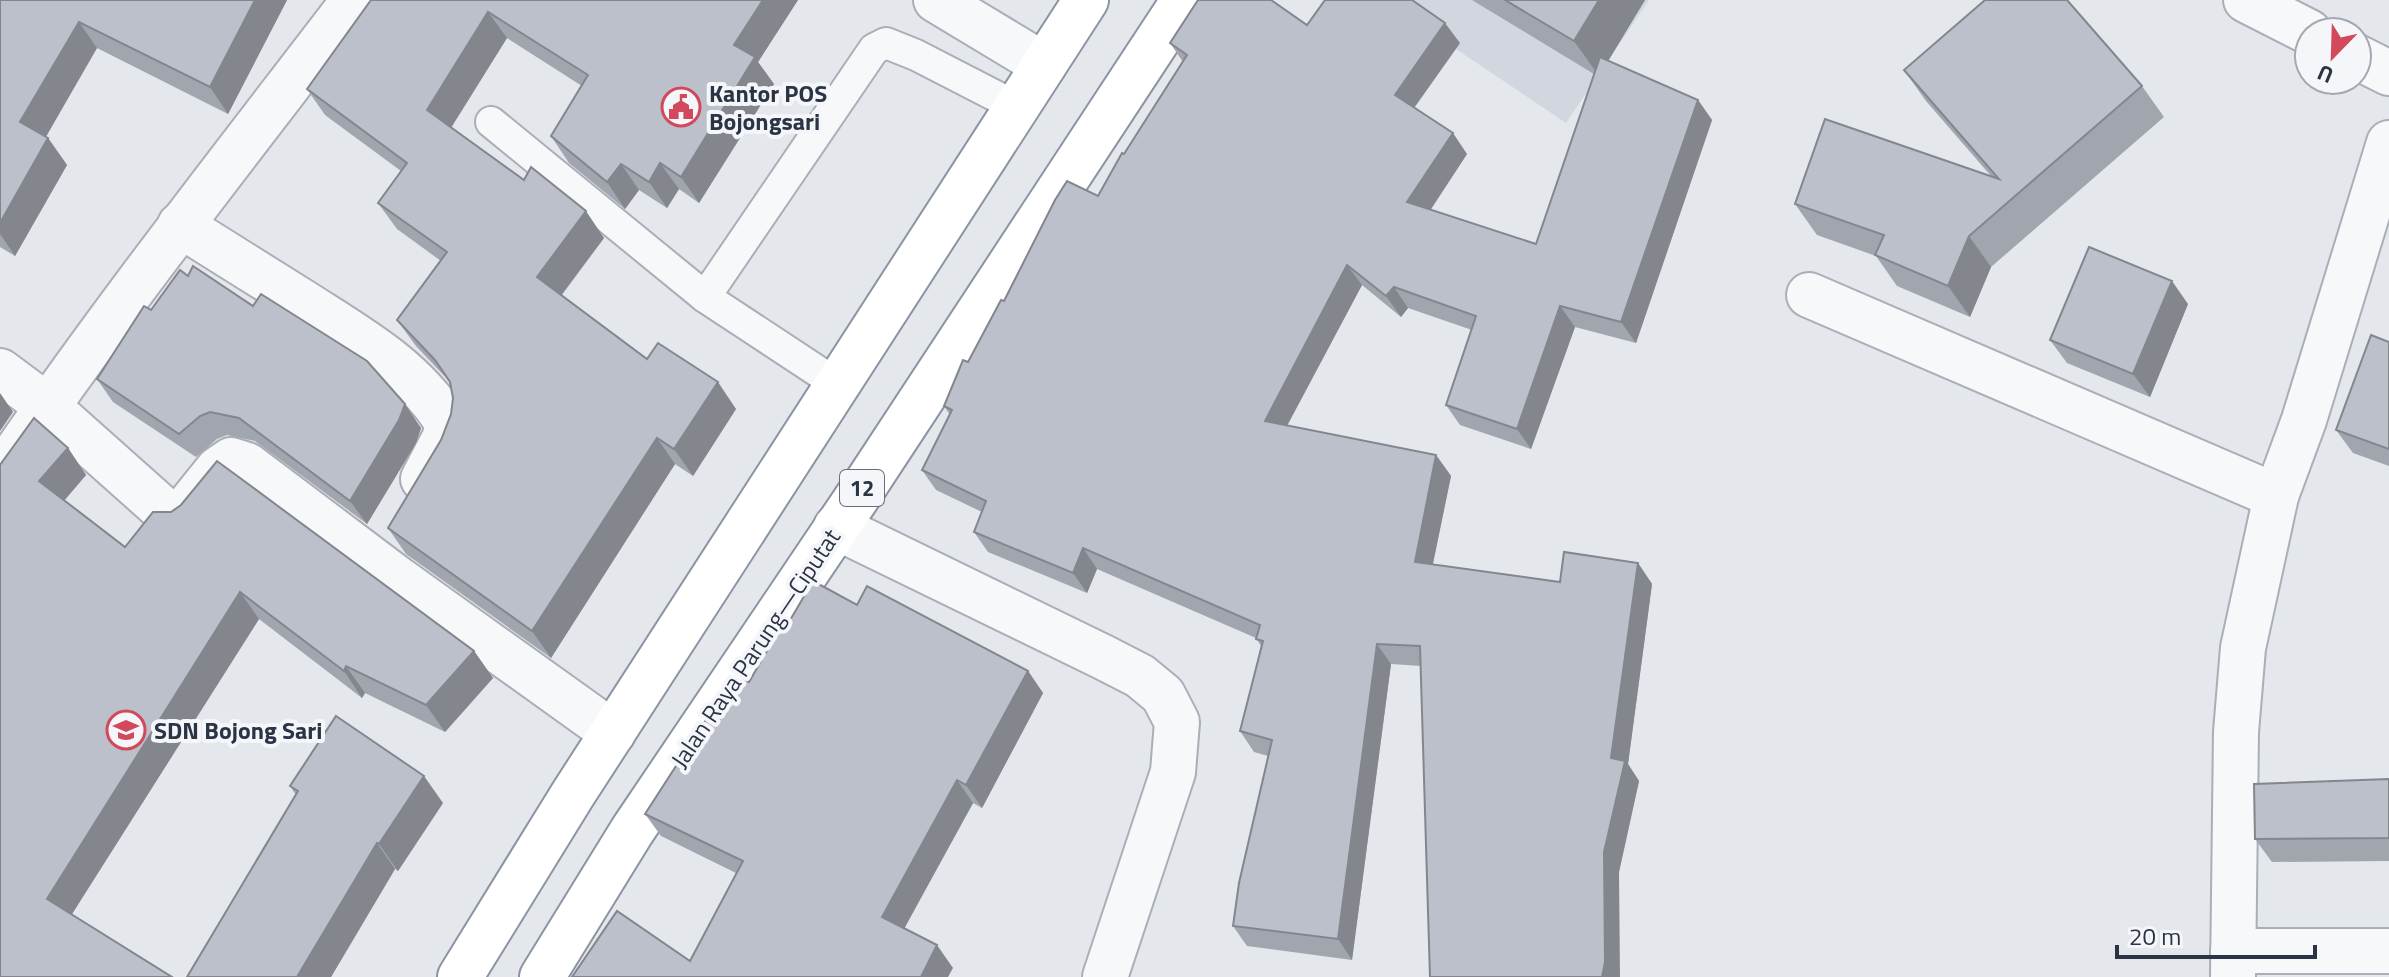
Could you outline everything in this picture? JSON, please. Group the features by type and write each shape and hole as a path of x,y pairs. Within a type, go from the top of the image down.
{"highway":[{"path":"460,977 613,733 1086,0"},
{"name":"Jalan Raya Parung—Ciputat","path":"542,977 632,831 1184,0"}],"street":[{"path":"0,475 180,225 354,0"},
{"path":"936,0 1044,65"},
{"path":"2246,0 2293,24"},
{"path":"2389,143 2304,420 2276,496 2243,648 2236,732 2233,964 2389,951"},
{"path":"180,225 399,365 435,403 447,422 445,437 389,535 398,579 613,733"},
{"path":"1809,295 2276,496"},
{"path":"0,371 47,406 167,513 181,515 218,469 231,460 389,535"},
{"path":"836,527 1140,676 1163,695 1177,722 1173,772 1105,977"}],"lane":[{"path":"705,297 874,49 886,43 916,55 1017,107"},
{"path":"491,122 705,297 837,384"}],"shaded area":[{"path":"1383,0 1649,0 1566,123"}],"building":[{"path":"0,0 255,0 210,87 79,22 20,122 48,138 0,223"},
{"path":"371,0 763,0 734,45 755,57 681,177 660,163 649,182 621,164 607,182 551,136 588,75 488,12 427,110 524,180 531,167 586,211 537,277 647,359 658,343 718,382 674,449 657,438 532,631 388,528 441,440 451,414 453,398 450,382 435,360 397,320 447,252 378,203 407,163 307,89"},
{"path":"1198,0 1271,0 1307,25 1325,0 1412,0 1445,23 1395,95 1453,133 1407,202 1536,244 1600,57 1698,100 1621,322 1560,306 1517,429 1446,405 1476,316 1394,287 1386,296 1347,265 1265,421 1436,455 1415,562 1560,582 1564,552 1638,563 1611,758 1625,761 1604,852 1605,962 1602,977 1430,977 1420,646 1377,644 1338,939 1233,926 1239,883 1272,740 1240,731 1263,641 1256,639 1260,625 1083,548 1073,573 974,532 986,501 922,470 952,410 944,406 963,360 968,362 1001,300 1004,301 1055,200 1067,181 1098,196 1122,153 1187,55 1170,43"},
{"path":"1505,0 1599,0 1574,41"},
{"path":"1985,0 2067,0 2142,86 1969,236 1948,286 1875,255 1884,235 1795,204 1825,119 1999,179 1904,70"},
{"path":"2089,247 2172,281 2133,374 2050,340"},
{"path":"193,266 253,306 261,294 367,361 405,404 399,420 350,501 239,418 210,412 200,416 179,434 97,379 144,306 151,310 180,270 188,276"},
{"path":"2371,335 2389,342 2389,449 2336,430"},
{"path":"34,418 68,448 39,481 125,547 153,512 171,512 181,505 217,461 474,651 426,705 346,666 344,671 240,592 47,899 172,977 0,977 0,465"},
{"path":"813,581 857,605 867,586 1028,671 966,785 957,780 882,917 937,945 921,977 572,977 617,911 690,961 743,861 645,814 707,718 717,723 744,679 749,682 782,625 786,627"},
{"path":"336,716 424,776 377,843 297,977 187,977 298,791 290,786"},
{"path":"2389,779 2389,838 2255,839 2254,784"}],"place":[{"name":"Kantor POS Bojongsari","path":"681,107"},
{"name":"SDN Bojong Sari","path":"126,730"}]}
